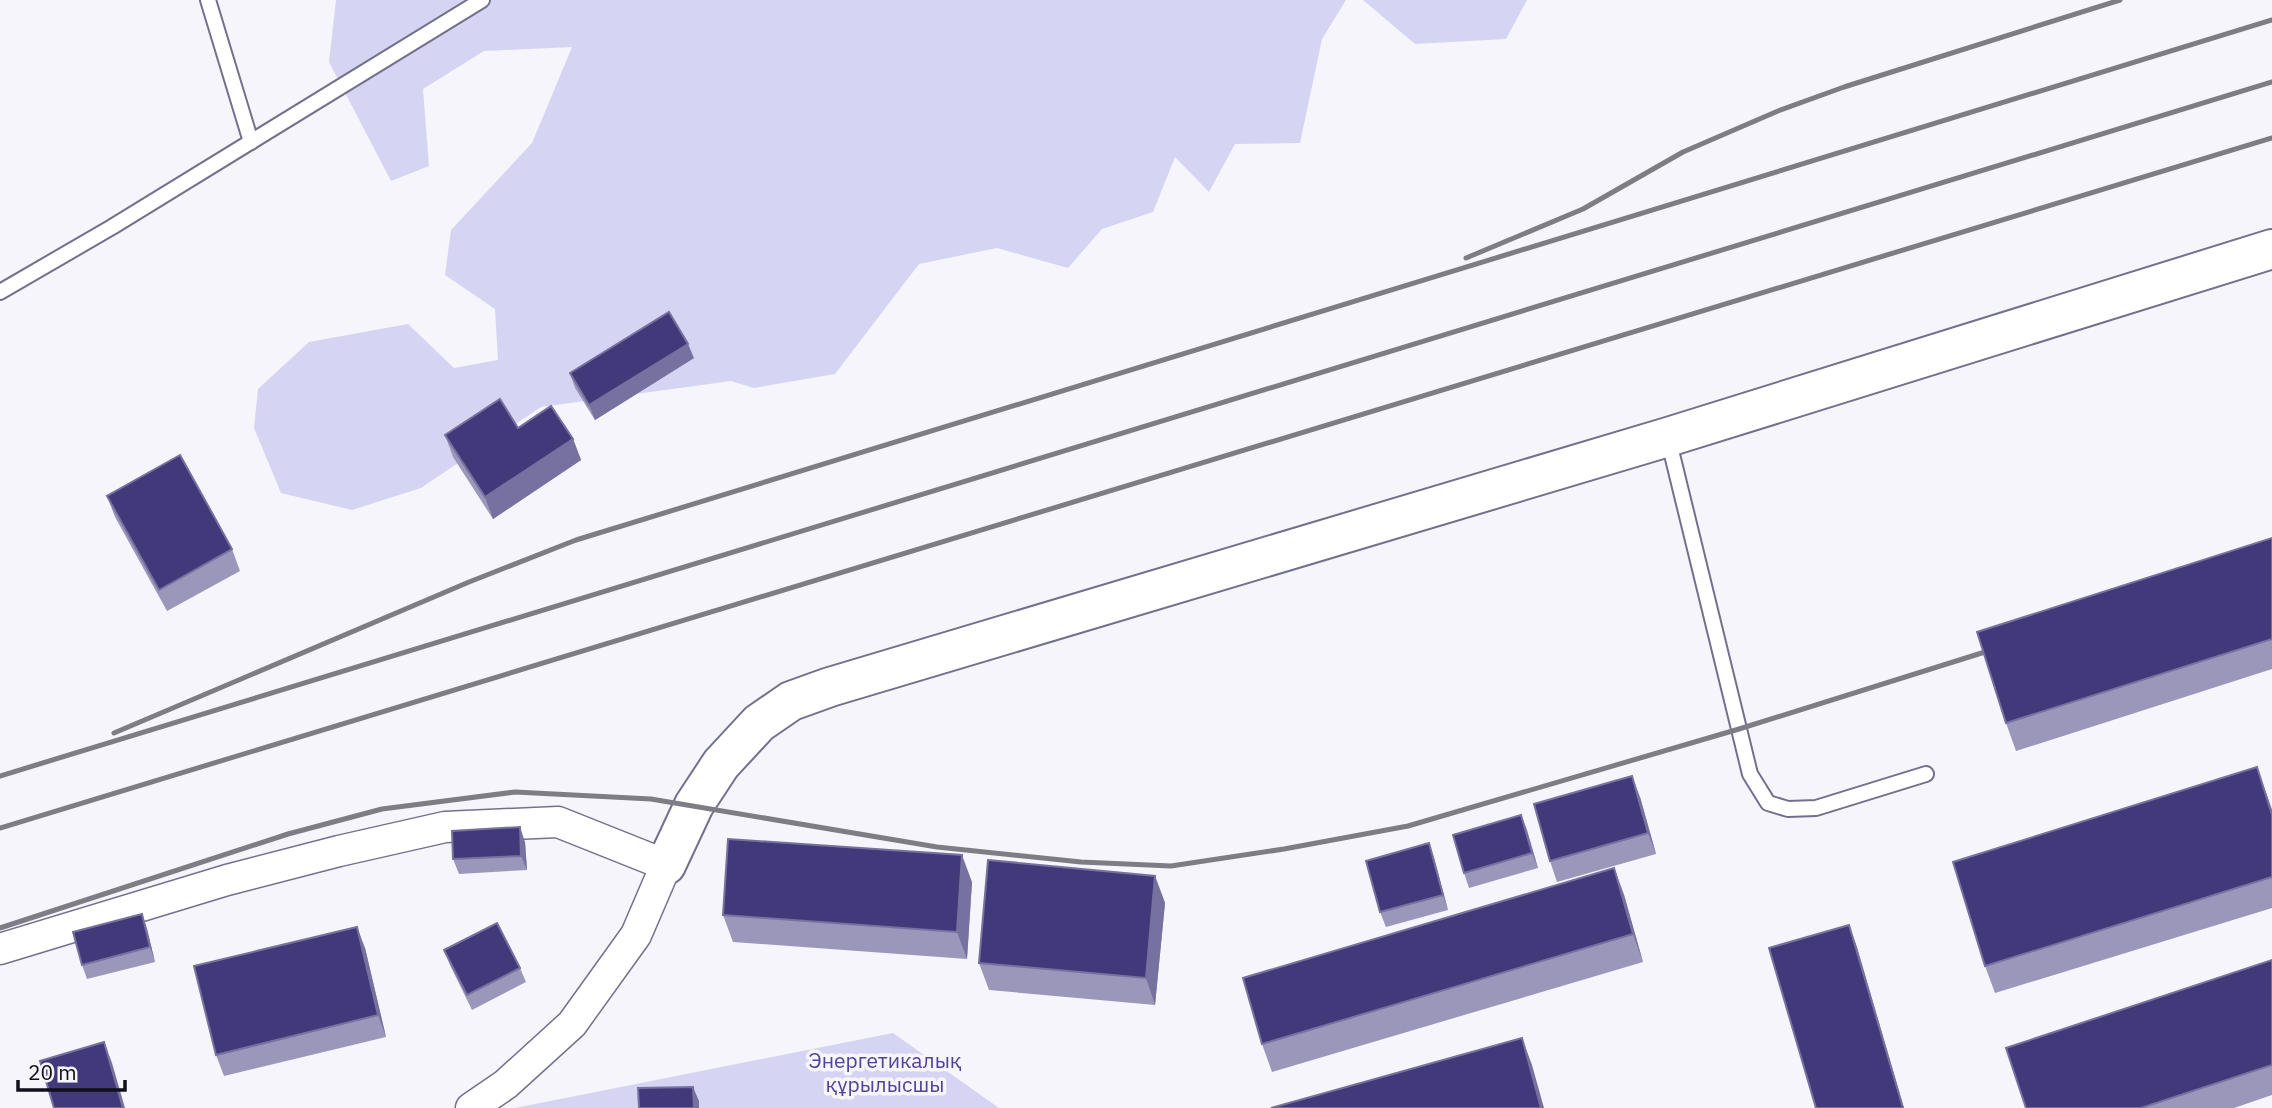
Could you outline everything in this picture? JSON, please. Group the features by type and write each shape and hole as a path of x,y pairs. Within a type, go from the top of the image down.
{"street":[{"path":"471,1108 506,1084 572,1024 636,935 694,805 721,764 759,723 791,701 1668,437 2272,248"},
{"path":"0,949 228,880 339,850 446,827 558,822 667,865"}],"lane":[{"path":"208,0 251,142"},
{"path":"0,292 112,227 482,0"},
{"path":"1668,437 1750,774 1768,803 1788,809 1815,808 1926,774"}],"green space":[{"path":"336,0 1346,0 1322,39 1300,143 1235,144 1209,192 1175,157 1153,212 1102,229 1068,268 997,248 919,264 835,374 754,388 731,381 541,407 421,488 352,510 281,493 254,428 258,389 309,342 408,324 454,368 498,360 495,309 445,275 451,230 532,143 572,47 484,51 423,89 429,166 391,181 329,62"},
{"path":"1363,0 1527,0 1506,39 1415,44"},
{"name":"Энергетикалық құрылысшы","path":"893,1033 999,1108 515,1108"}],"building":[{"path":"669,312 688,344 589,405 570,373"},
{"path":"500,399 518,428 551,406 573,439 485,497 445,435"},
{"path":"180,455 232,549 159,590 107,496"},
{"path":"2272,538 2272,639 2006,723 1977,632"},
{"path":"2257,767 2272,815 2272,877 1985,966 1953,862"},
{"path":"1632,776 1648,833 1550,861 1534,804"},
{"path":"1521,815 1532,853 1464,873 1453,835"},
{"path":"520,827 521,856 453,859 452,831"},
{"path":"728,839 962,855 957,932 723,915"},
{"path":"1429,843 1443,895 1380,912 1366,861"},
{"path":"988,860 1155,876 1146,978 979,963"},
{"path":"1614,868 1633,934 1262,1044 1243,978"},
{"path":"142,914 150,947 82,965 73,932"},
{"path":"497,923 520,968 467,995 444,950"},
{"path":"1849,925 1903,1108 1816,1108 1769,948"},
{"path":"357,927 378,1015 216,1055 194,966"},
{"path":"2272,960 2272,1065 2141,1108 2026,1108 2006,1048"},
{"path":"1522,1038 1541,1108 1271,1108"},
{"path":"104,1042 123,1108 54,1108 40,1061"},
{"path":"693,1087 694,1108 639,1108 638,1088"}],"railway":[{"path":"1466,258 1583,209 1683,152 1778,111 1844,87 2120,0"},
{"path":"114,733 469,582 576,540 2272,20"},
{"path":"0,776 2272,82"},
{"path":"0,828 2272,138"},
{"path":"0,928 288,834 382,809 515,792 651,799 937,847 1081,862 1171,866 1408,826 1739,729 2004,646"}]}
